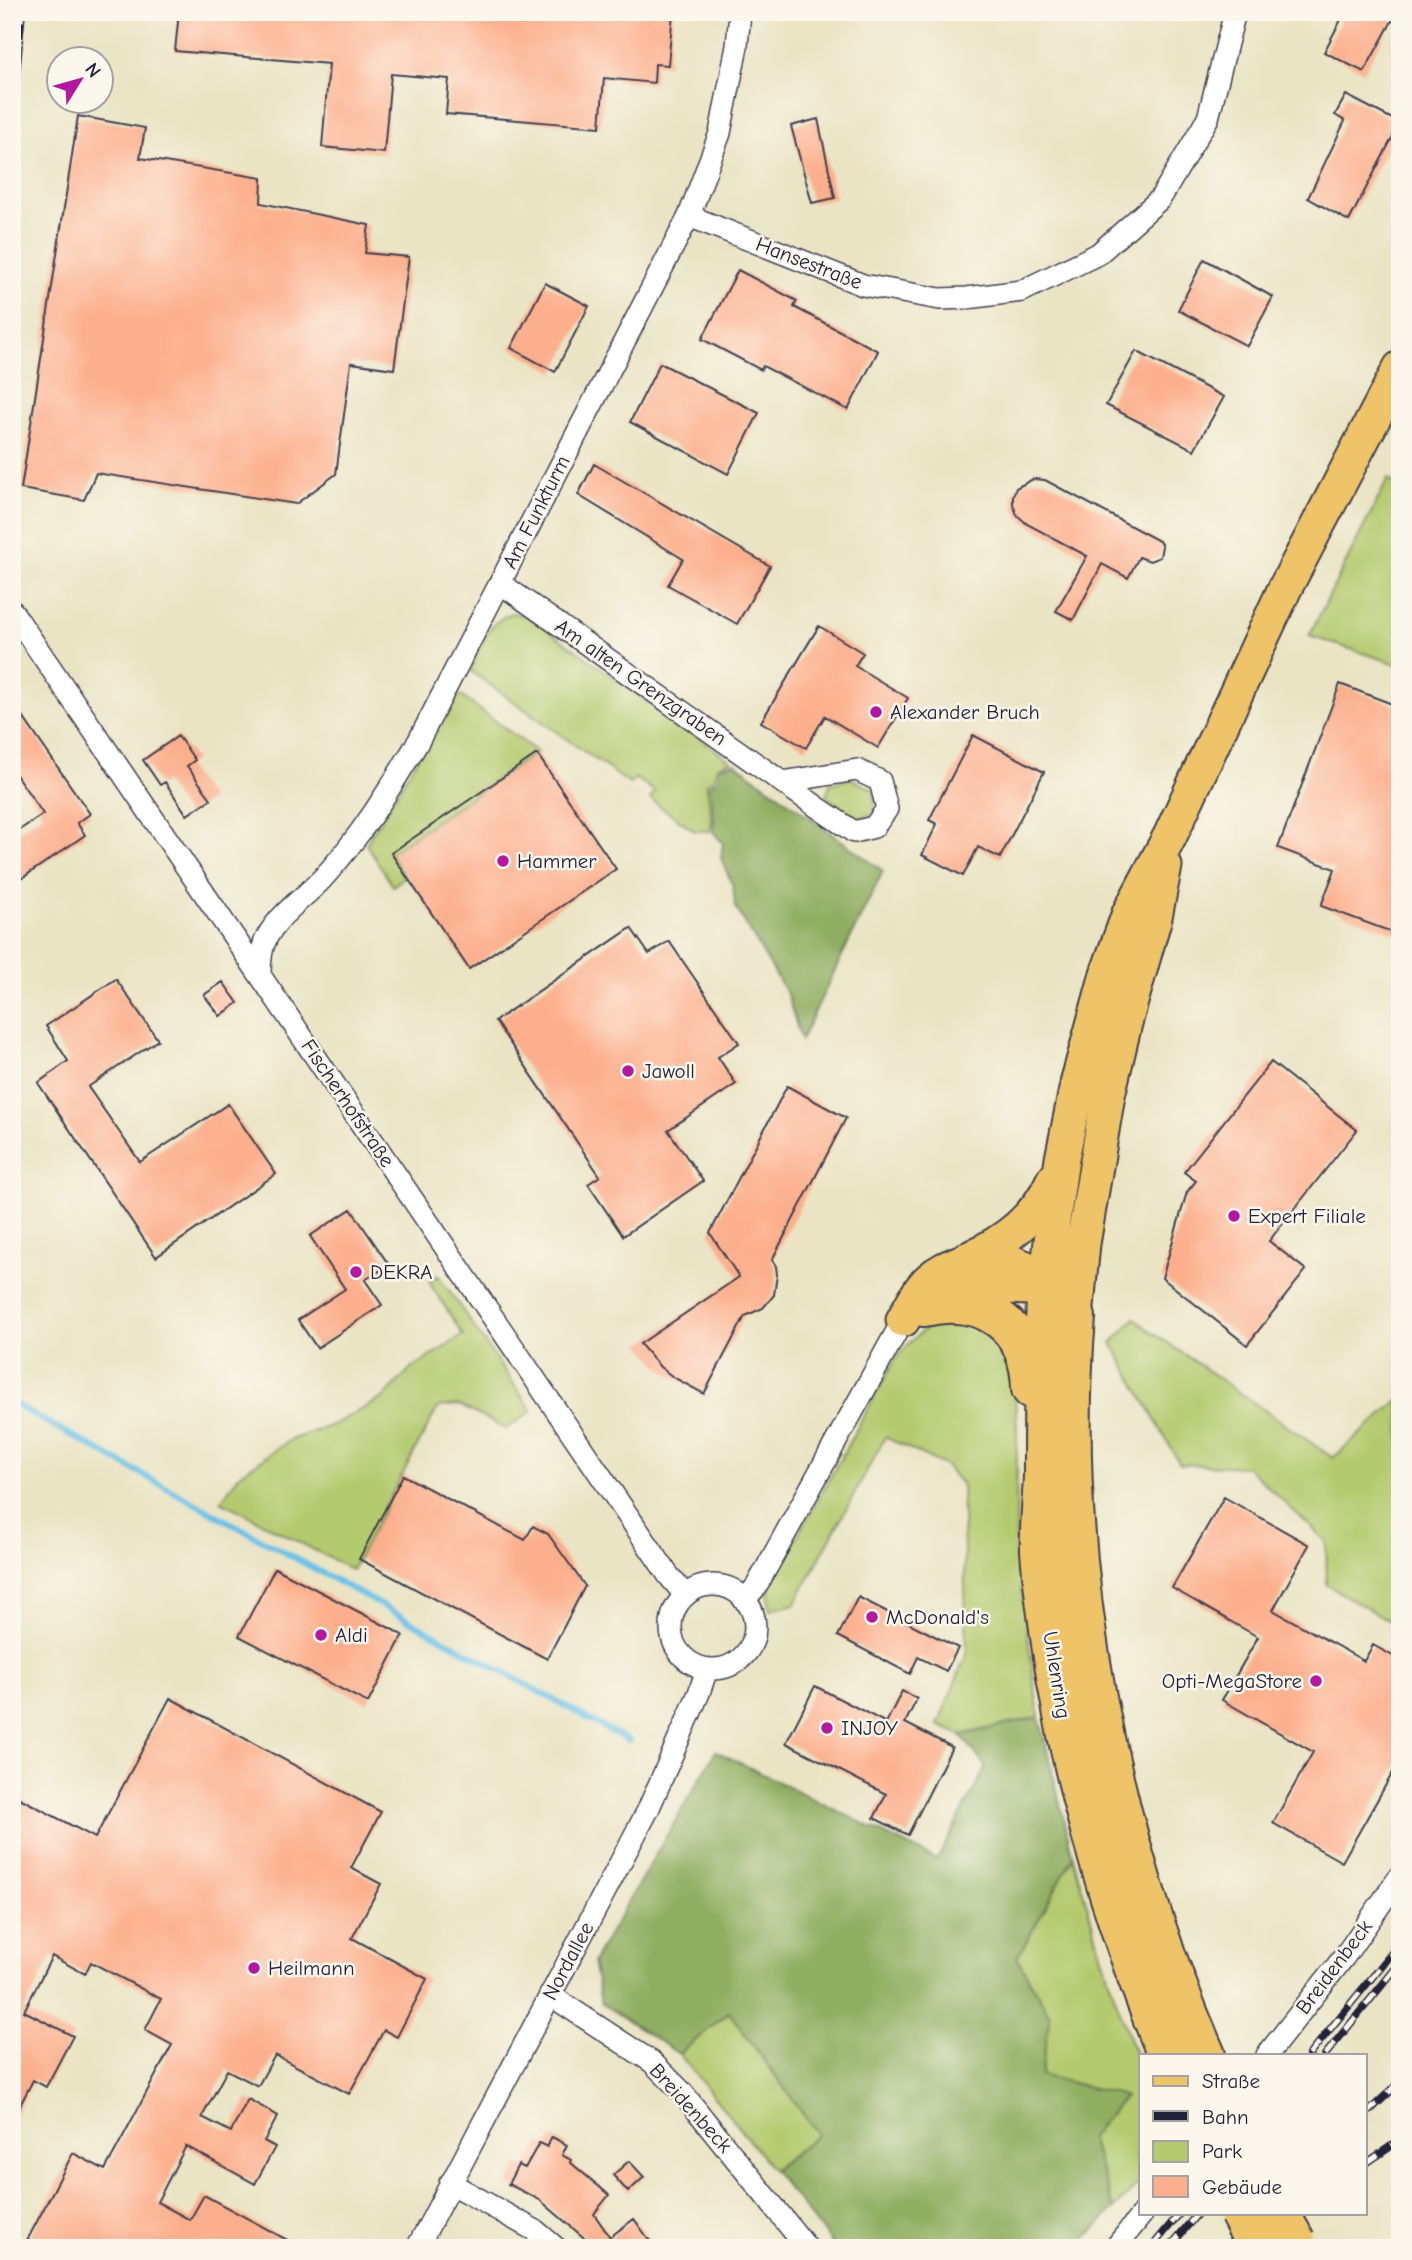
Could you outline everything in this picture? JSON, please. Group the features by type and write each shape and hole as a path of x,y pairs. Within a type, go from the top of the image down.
{"highway":[{"name":"Uhlenring","path":"1047,1280 1041,1425 1040,1548 1056,1679 1088,1827 1115,1917 1167,2054"},
{"path":"914,1313 937,1304 973,1306 992,1313 1011,1331 1023,1352 1030,1375 1032,1477 1040,1548"},
{"name":"Uhlenring","path":"1076,1317 1073,1399 1075,1509 1082,1590 1094,1671 1109,1752 1138,1870 1206,2054"},
{"path":"1240,2214 1257,2248"}],"main road":[{"path":"1047,1280 1062,1159 1078,1080 1107,974 1129,913 1170,836 1285,589 1400,368"},
{"path":"1076,1317 1083,1244 1108,1095 1155,917 1170,836"},
{"path":"914,1313 919,1292 932,1278 947,1267 967,1259 1017,1230 1030,1218 1043,1200 1062,1159"},
{"path":"914,1313 950,1294 976,1286 1030,1288 1065,1268 1083,1244"},
{"path":"967,1259 981,1258 1023,1265 1047,1280 1065,1298 1076,1317"}],"street":[{"name":"Am Funkturm","path":"260,974 265,939 277,922 322,879 379,806 418,742 690,216 720,133 737,46 740,12"},
{"name":"Hansestraße","path":"690,216 863,285 940,299 967,299 1022,291 1098,254 1160,199 1208,118 1235,12"},
{"name":"Am alten Grenzgraben","path":"500,583 782,782"},
{"name":"Fischerhofstraße","path":"12,611 669,1576 685,1595"},
{"path":"744,1600 760,1581 914,1313"},
{"path":"718,1585 738,1593 744,1600 753,1617 755,1628 752,1642 739,1660 726,1667 708,1669 687,1660 673,1641 671,1618 675,1607 685,1595 699,1587 718,1585"},
{"name":"Nordallee","path":"416,2248 649,1810 708,1669"},
{"name":"Breidenbeck","path":"1268,2054 1344,1957 1400,1876"},
{"name":"Breidenbeck","path":"550,1995 652,2062 682,2092 807,2248"},
{"path":"450,2183 536,2231 556,2248"},
{"path":"1115,2248 1142,2214"}],"green space":[{"path":"1388,479 1400,487 1400,665 1309,636"},
{"path":"512,613 528,616 731,761 717,766 714,778 706,784 712,820 710,831 695,831 650,799 655,792 636,778 630,784 472,672 486,634 496,622"},
{"path":"457,695 537,752 390,853 404,877 393,886 366,844"},
{"path":"735,763 883,871 801,1040 787,994 735,906 733,886 721,858 723,843 713,832 709,785 717,780 719,767"},
{"path":"850,778 874,790 875,813 858,819 826,796 830,784"},
{"path":"438,1275 532,1411 506,1429 459,1405 438,1407 352,1570 221,1501 239,1475 290,1440 333,1425 383,1398 408,1371 463,1335 429,1282"},
{"path":"955,1317 989,1331 1014,1369 1017,1432 1016,1550 1039,1717 961,1735 938,1725 967,1653 962,1485 946,1466 885,1437 795,1604 770,1610 768,1589 896,1358 922,1332 936,1323"},
{"path":"1135,1318 1333,1458 1400,1399 1400,1627 1327,1585 1326,1541 1247,1467 1180,1464 1112,1343"},
{"path":"1039,1717 1073,1857 1017,1958 1050,2016 1041,2075 1125,2096 1090,2138 1114,2209 1076,2248 836,2248 773,2170 818,2134 729,2012 679,2054 601,2003 593,1962 716,1751 937,1860 986,1767 961,1735"},
{"path":"1073,1857 1108,1977 1139,2066 1139,2183 1114,2209 1090,2138 1041,2075 1050,2016 1017,1958"},
{"path":"729,2012 818,2134 773,2170 679,2054"}],"building":[{"path":"179,12 673,12 668,65 655,64 654,83 604,78 600,127 446,114 449,79 391,74 384,153 322,147 329,64 175,51"},
{"path":"1345,12 1397,12 1364,72 1324,52"},
{"path":"1346,95 1400,123 1349,221 1308,198 1345,121 1335,115"},
{"path":"78,116 145,128 140,158 262,178 261,203 369,225 365,253 409,257 394,369 351,363 336,474 296,504 96,473 84,500 21,489"},
{"path":"818,119 835,198 812,203 791,126"},
{"path":"1204,259 1273,297 1247,346 1178,310"},
{"path":"738,270 797,301 794,307 878,351 848,410 763,366 761,370 702,339"},
{"path":"545,283 589,306 555,372 511,348"},
{"path":"1136,351 1224,397 1194,450 1106,405"},
{"path":"660,363 759,413 728,474 630,422"},
{"path":"594,464 770,566 737,624 668,585 683,559 578,495"},
{"path":"1033,479 1045,480 1159,541 1162,546 1160,557 1150,561 1139,557 1128,578 1102,564 1073,620 1056,611 1087,556 1027,524 1017,515 1013,504 1016,488"},
{"path":"819,626 863,653 855,666 908,698 878,748 825,716 806,748 761,722"},
{"path":"1340,684 1400,707 1400,935 1321,906 1335,869 1278,848"},
{"path":"12,701 90,814 77,823 85,835 12,885 12,835 43,814 12,769"},
{"path":"973,735 1044,772 1000,858 978,847 963,876 922,855 937,824 929,820"},
{"path":"178,736 195,760 187,766 211,799 187,815 165,782 160,785 143,760"},
{"name":"Hammer","path":"537,754 616,869 469,969 391,853"},
{"name":"Jawoll","path":"631,928 649,954 669,941 739,1043 718,1057 736,1084 668,1130 703,1181 623,1236 588,1184 600,1176 495,1021"},
{"path":"116,979 158,1040 88,1087 140,1162 228,1104 276,1174 156,1257 38,1083 68,1061 46,1026"},
{"path":"223,982 238,1003 220,1016 204,995"},
{"name":"Expert Filiale","path":"1271,1062 1357,1130 1269,1241 1306,1270 1247,1345 1162,1278 1187,1192 1196,1181 1184,1172"},
{"path":"787,1086 846,1118 772,1260 777,1275 774,1295 763,1308 745,1316 704,1394 660,1367 640,1344 739,1277 710,1233"},
{"name":"DEKRA","path":"351,1209 389,1265 365,1280 382,1305 317,1348 298,1320 345,1289 310,1236"},
{"path":"403,1475 525,1540 533,1526 548,1534 585,1586 547,1659 359,1559"},
{"name":"Opti-MegaStore","path":"1224,1497 1309,1545 1273,1610 1364,1661 1373,1645 1400,1660 1400,1760 1342,1862 1273,1823 1313,1752 1222,1700 1258,1637 1172,1588"},
{"name":"Aldi","path":"275,1568 403,1635 368,1703 239,1636"},
{"name":"McDonald's","path":"858,1597 958,1648 946,1671 918,1657 910,1674 838,1636"},
{"path":"815,1686 886,1723 902,1691 917,1699 905,1723 952,1747 908,1835 874,1818 886,1794 786,1743"},
{"name":"Heilmann","path":"170,1698 381,1812 351,1868 381,1884 352,1938 427,1979 397,2037 384,2030 349,2094 275,2055 258,2086 227,2070 202,2117 231,2132 248,2099 278,2116 264,2141 275,2147 255,2184 186,2146 157,2202 190,2220 204,2195 302,2248 23,2248 73,2153 105,2170 172,2045 145,2030 161,1999 91,1962 85,1974 52,1956 24,2011 73,2036 46,2087 33,2080 12,2121 12,1794 95,1838"},
{"path":"552,2137 567,2145 562,2155 609,2195 594,2214 610,2237 634,2219 655,2248 591,2248 583,2237 540,2200 508,2184 518,2165 525,2168 539,2143 547,2147"},
{"path":"629,2161 644,2177 628,2192 613,2175"}],"waterway":[{"path":"12,1403 629,1741"}],"railway":[{"path":"12,117 22,12"},
{"path":"1310,2054 1400,1943"},
{"path":"1326,2054 1400,1963"},
{"path":"1366,2114 1400,2082"},
{"path":"1366,2163 1400,2140"},
{"path":"1151,2248 1179,2214"},
{"path":"1169,2248 1197,2214"},
{"path":"1225,2248 1260,2214"},
{"path":"1248,2248 1292,2214"}],"place":[{"name":"Alexander Bruch","path":"876,712"},
{"name":"Hammer","path":"503,861"},
{"name":"Jawoll","path":"628,1071"},
{"name":"Expert Filiale","path":"1234,1216"},
{"name":"DEKRA","path":"356,1272"},
{"name":"McDonald's","path":"872,1617"},
{"name":"Aldi","path":"321,1635"},
{"name":"Opti-MegaStore","path":"1316,1681"},
{"name":"INJOY","path":"827,1728"},
{"name":"Heilmann","path":"254,1968"}]}
